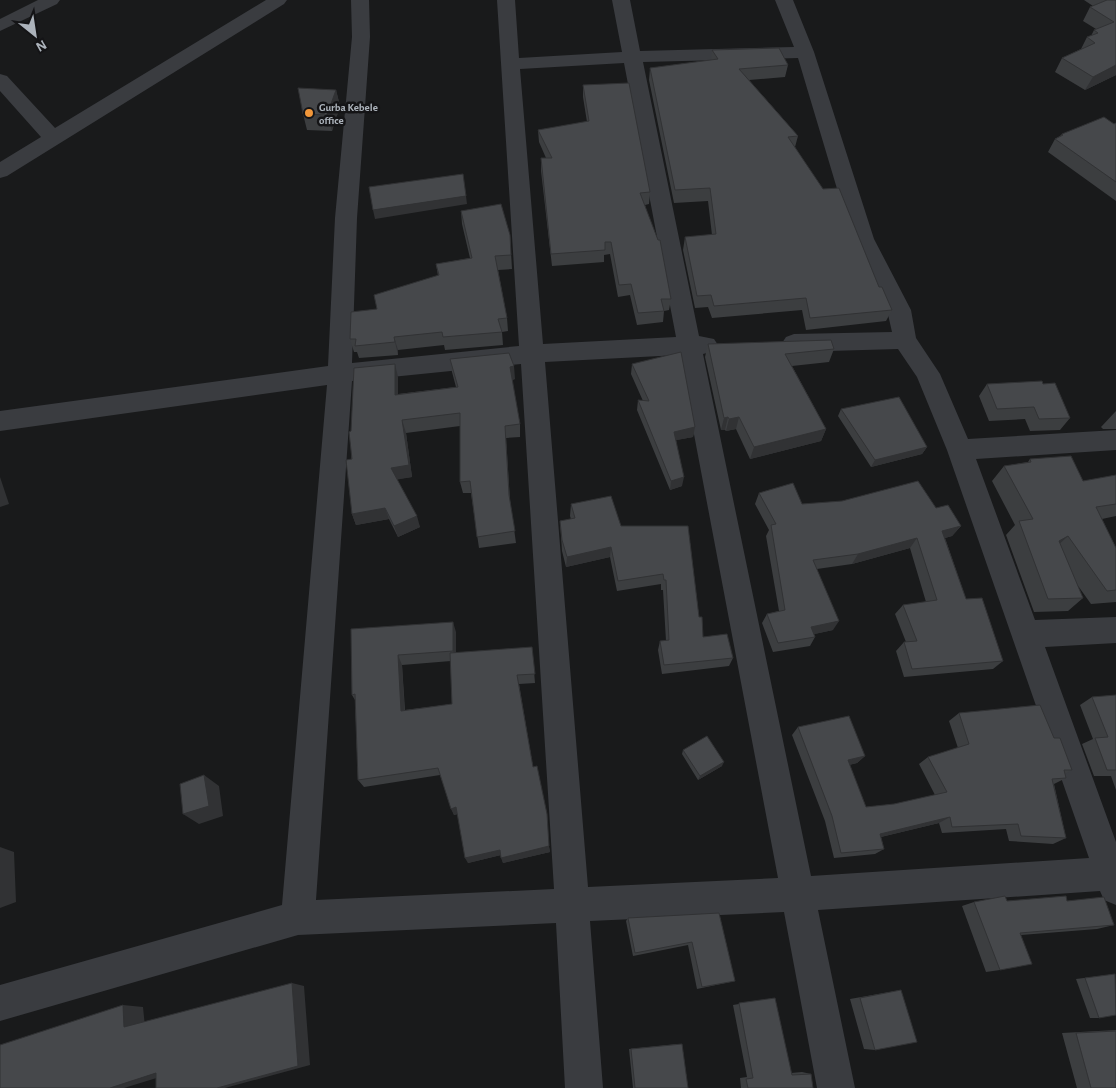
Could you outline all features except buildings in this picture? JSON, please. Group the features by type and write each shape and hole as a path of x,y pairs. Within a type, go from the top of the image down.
{"street":[{"path":"0,26 51,0"},
{"path":"0,170 54,139 278,0"},
{"path":"298,918 340,372 346,218 361,37 360,0"},
{"path":"506,0 533,353 584,1088"},
{"path":"621,0 836,1088"},
{"path":"0,1003 298,918 1114,878 960,450 928,374 905,340 899,310 863,239 805,52 784,0"},
{"path":"510,64 632,57 805,52"},
{"path":"0,80 54,139"},
{"path":"768,343 905,340"},
{"path":"0,421 340,372 533,353 728,344"},
{"path":"960,450 1116,440"},
{"path":"1025,634 1116,630"}],"place":[{"name":"Gurba Kebele office","path":"309,113"}]}
